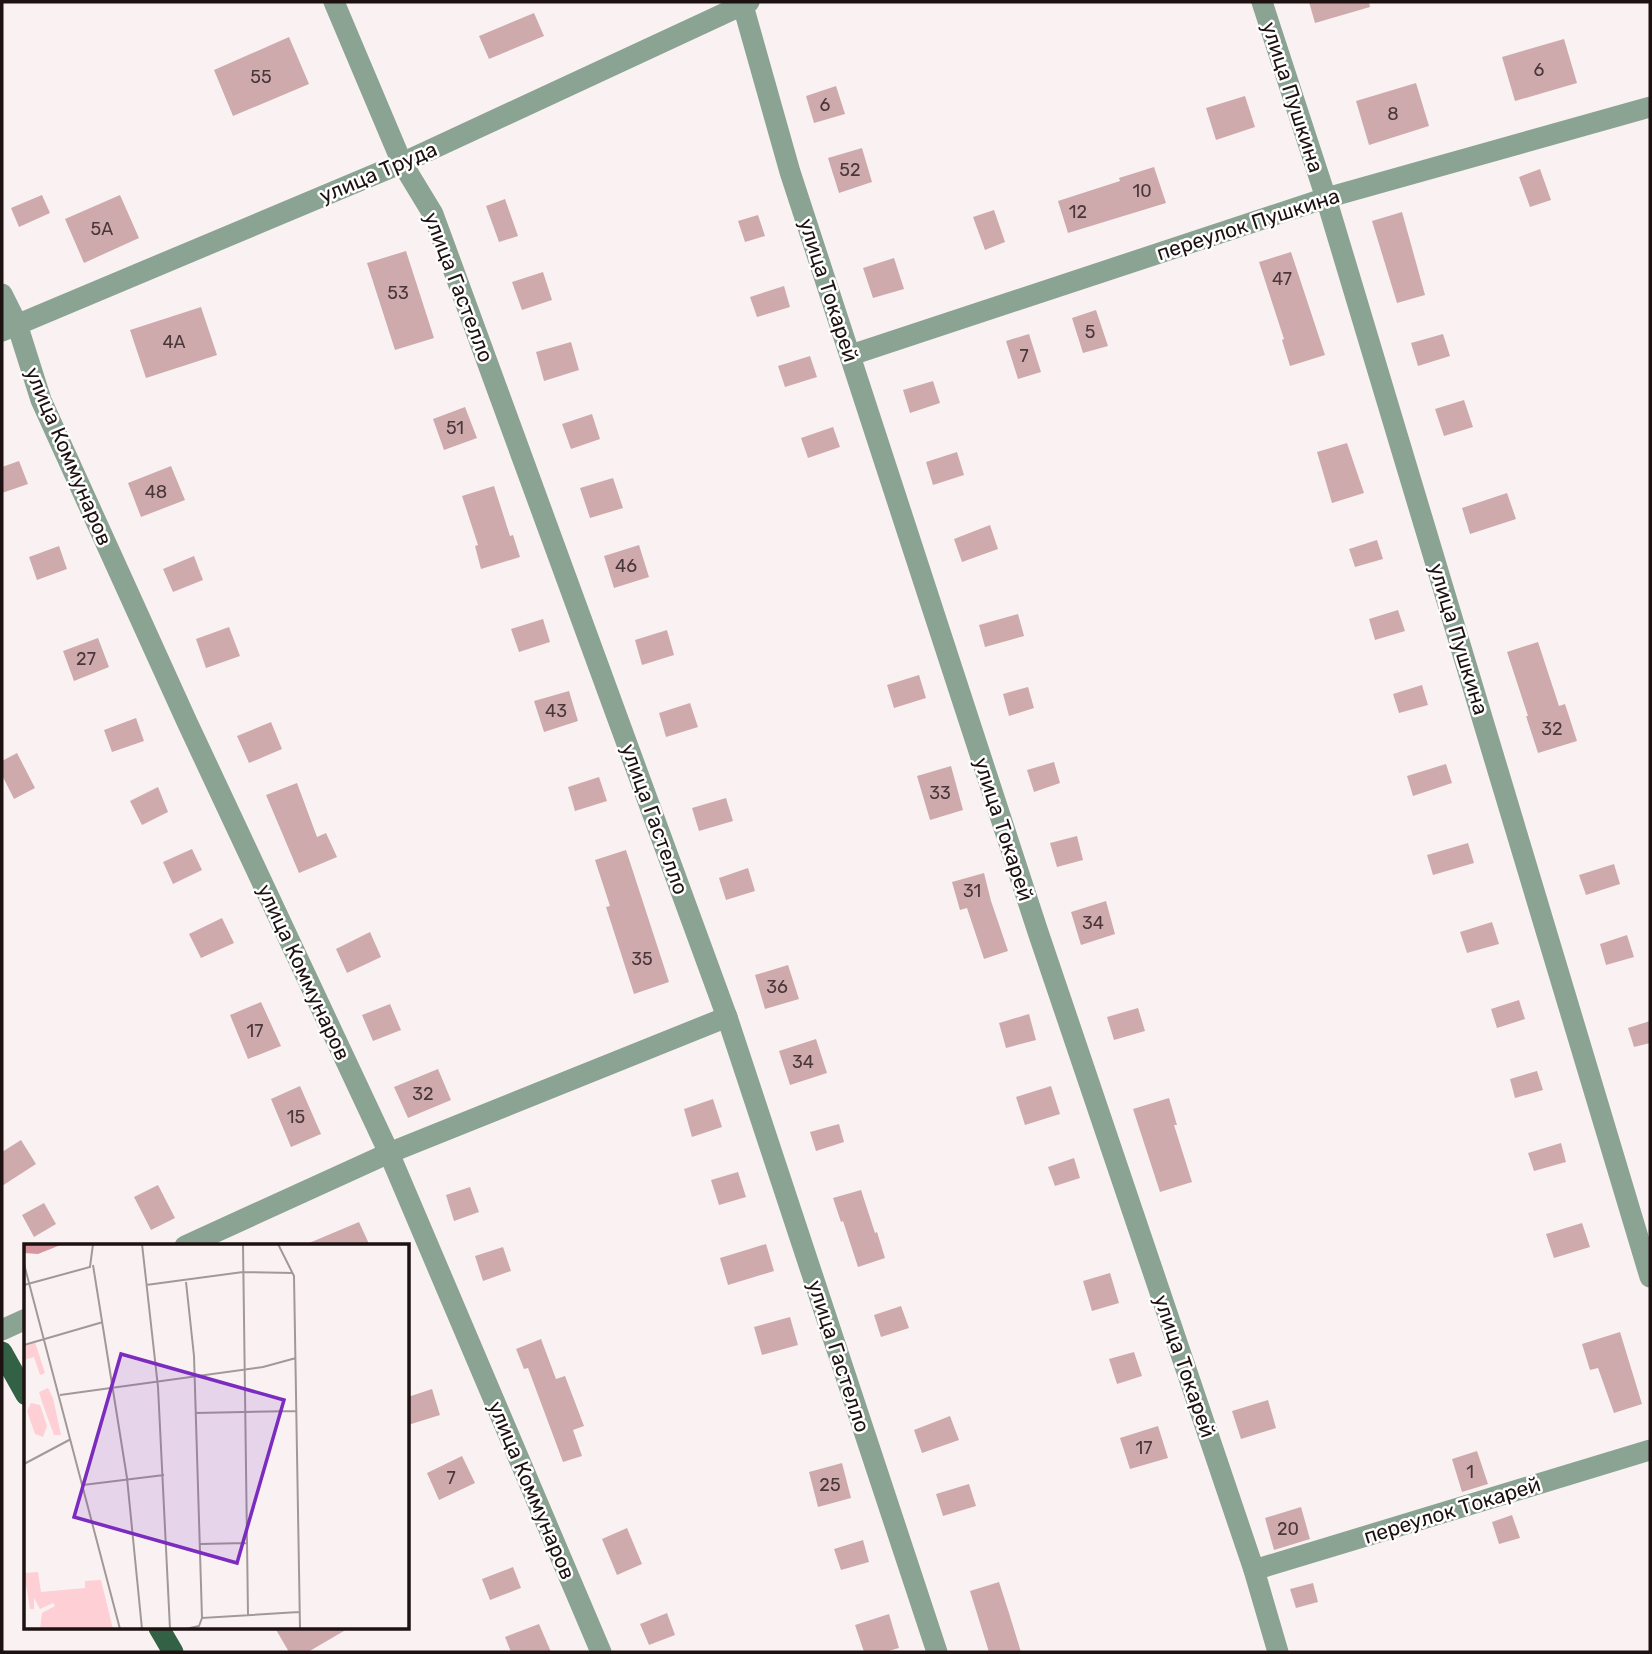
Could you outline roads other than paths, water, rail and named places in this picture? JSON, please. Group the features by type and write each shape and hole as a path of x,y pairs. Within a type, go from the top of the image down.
{"main road":[{"path":"2,1352 24,1391"},
{"path":"160,1630 173,1652"}],"street":[{"name":"улица Гастелло","path":"334,2 402,163 433,214 727,1017 937,1652"},
{"name":"улица Пушкина","path":"1262,2 1326,198 1650,1278"},
{"name":"улица Труда","path":"9,327 402,163 745,3"},
{"name":"улица Токарей","path":"745,3 790,172 1038,932 1254,1570 1278,1652"},
{"name":"переулок Пушкина","path":"850,355 1326,198 1650,107"},
{"name":"улица Коммунаров","path":"2,294 9,327 41,400 187,722 389,1153 601,1652"},
{"path":"189,1244 389,1153 727,1017"},
{"path":"2,1330 24,1320"},
{"name":"переулок Токарей","path":"1254,1570 1650,1450"}]}
